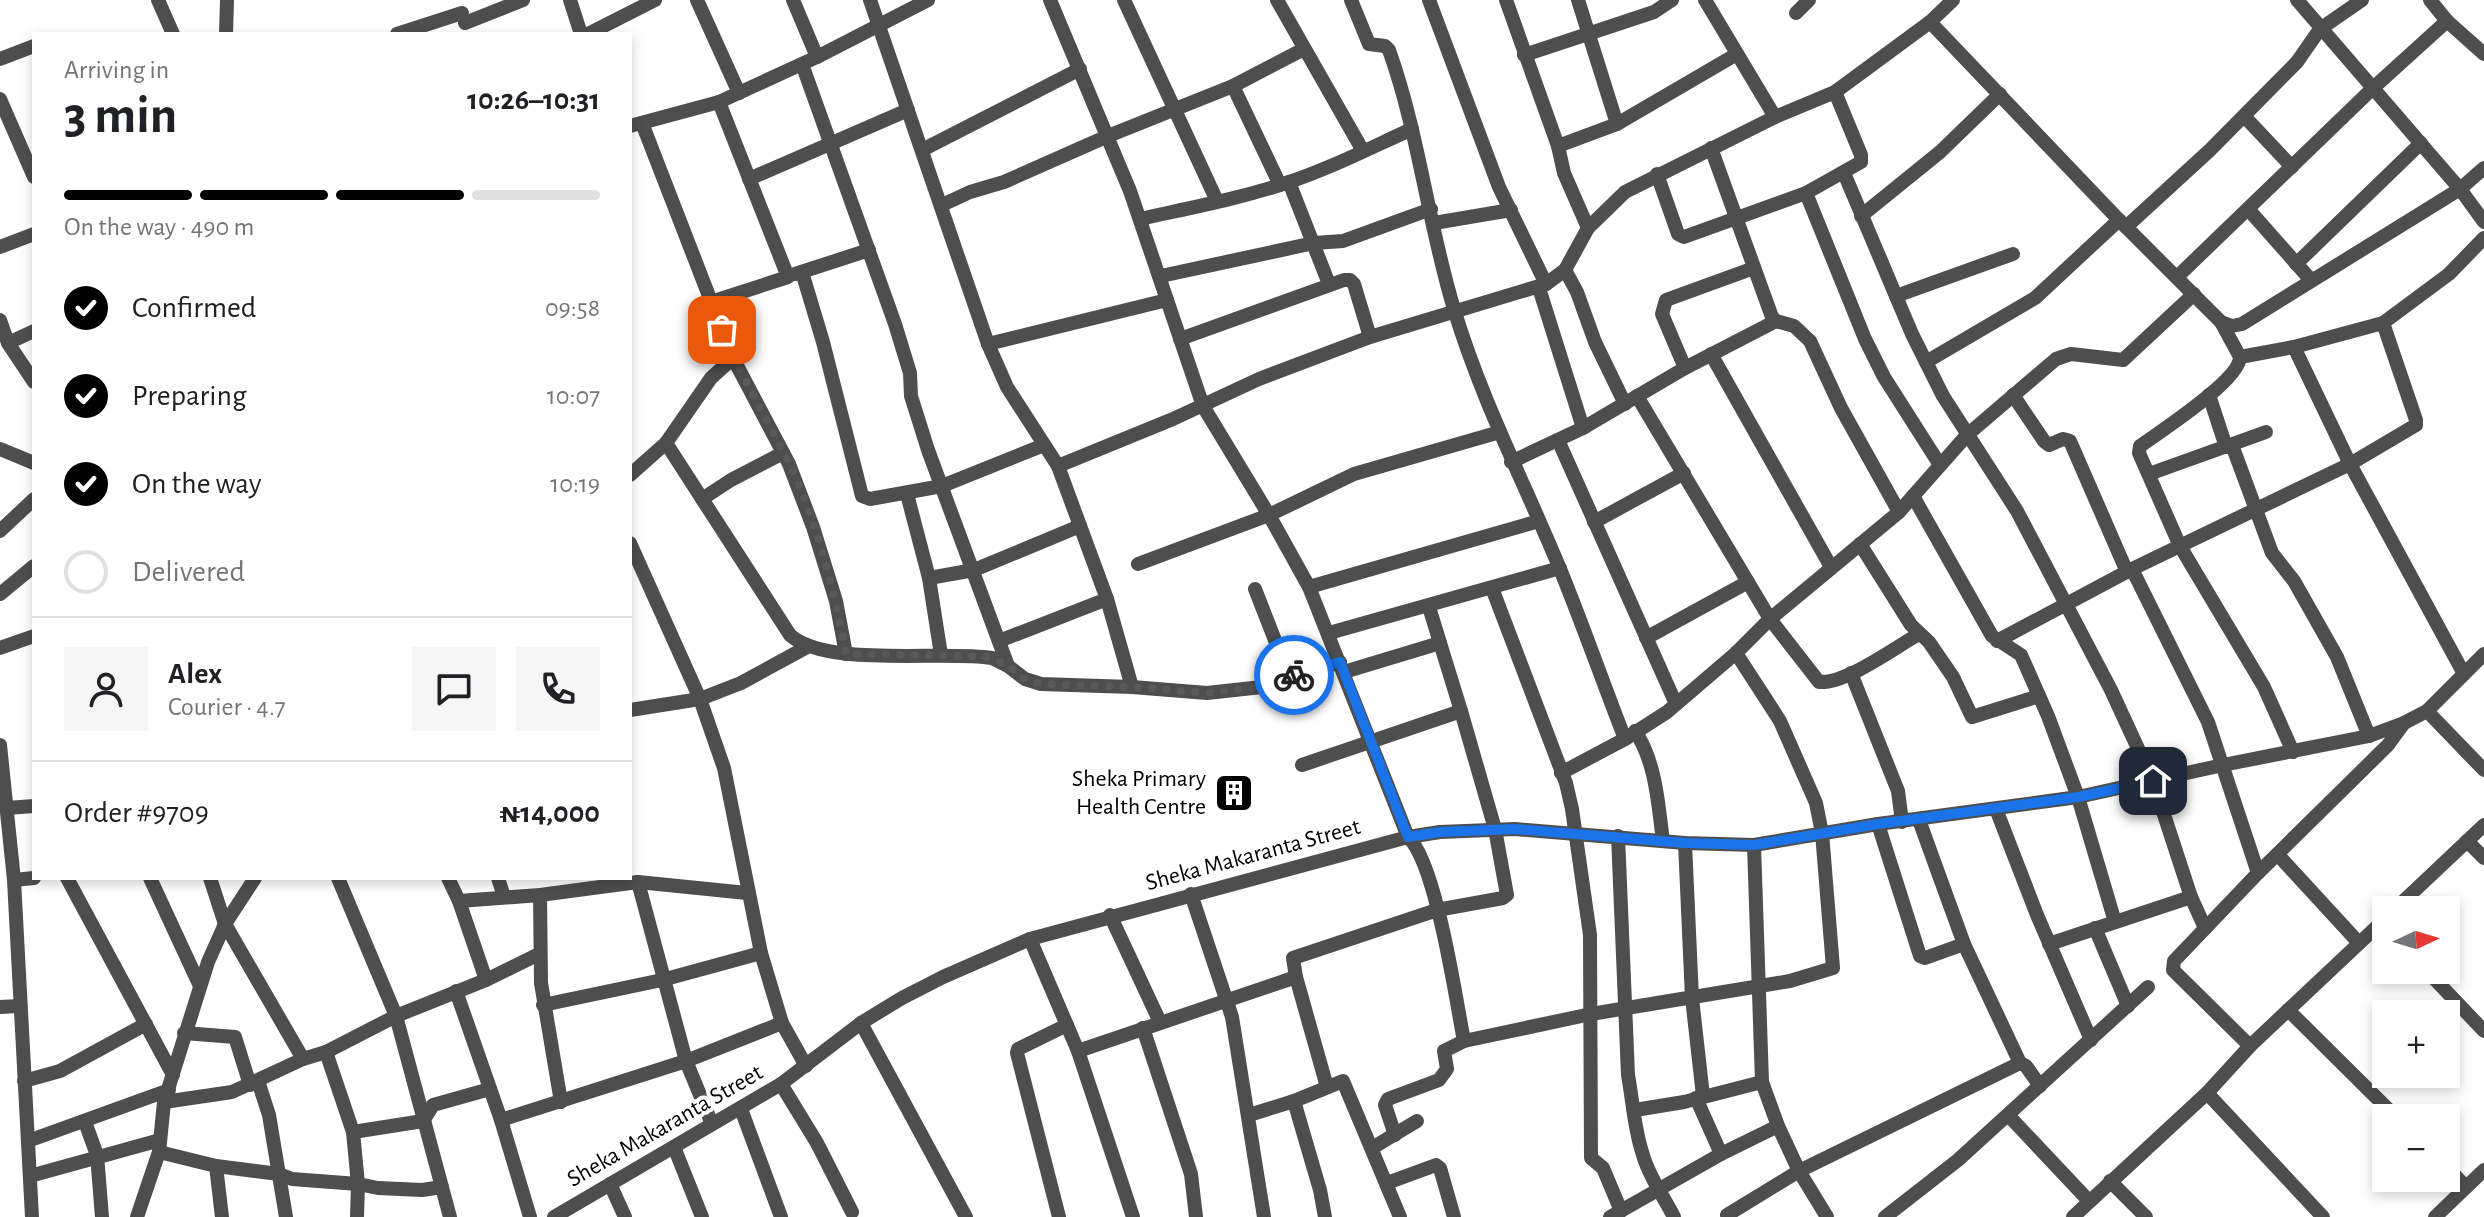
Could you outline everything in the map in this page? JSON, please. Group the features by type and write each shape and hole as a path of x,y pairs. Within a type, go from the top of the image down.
{"street":[{"path":"158,0 172,32"},
{"path":"226,32 227,0"},
{"path":"405,32 523,0"},
{"path":"570,0 580,32"},
{"path":"592,32 655,0"},
{"path":"697,0 739,93"},
{"path":"793,0 817,57"},
{"path":"870,0 988,344 1007,387 1058,466 1107,599 1132,687"},
{"path":"846,654 836,601 813,527 783,453 733,358 636,125 719,102 817,57 928,0"},
{"path":"1050,0 1140,219 1203,406 1309,587 1408,837 1419,852 1444,934 1464,1041"},
{"path":"1124,0 1217,201"},
{"path":"1279,0 1363,151"},
{"path":"1351,0 1369,44 1385,46 1389,50 1412,129 1441,264 1455,312 1511,462 1560,568 1630,735 1646,749 1657,792 1663,841"},
{"path":"1429,0 1499,187 1542,286 1583,428"},
{"path":"1506,0 1558,146 1564,173 1588,228"},
{"path":"1578,0 1617,124"},
{"path":"1524,55 1588,35 1672,0"},
{"path":"1705,0 1775,117"},
{"path":"1796,13 1809,0"},
{"path":"1058,466 1203,406 1259,379 1370,337 1542,286 1565,270 1588,228 1625,192 1775,117 1835,92 1930,22 1953,0"},
{"path":"2297,0 2460,189 2484,222"},
{"path":"1926,362 2035,298 2244,116 2297,62 2320,29 2362,0"},
{"path":"2430,0 2447,21 2484,54"},
{"path":"2177,277 2447,21"},
{"path":"1930,22 2122,224 2221,322 2240,357 2236,371 2140,446 2139,453 2180,546 2264,687 2293,752"},
{"path":"0,59 32,47"},
{"path":"942,205 1233,86 1304,49"},
{"path":"1558,146 1617,124 1737,54"},
{"path":"802,64 910,373 911,396 1008,666"},
{"path":"922,150 1080,69"},
{"path":"1233,86 1314,243 1329,284"},
{"path":"1657,174 1678,234 1689,237 1806,193 1861,162 1861,155 1835,92"},
{"path":"1861,216 1940,152 2000,94"},
{"path":"0,99 32,172"},
{"path":"719,102 749,179 795,274 823,342 862,496 870,499 942,486 1044,445"},
{"path":"749,179 908,110"},
{"path":"2244,116 2292,167"},
{"path":"1140,219 1284,184 1412,129"},
{"path":"2296,264 2421,143"},
{"path":"1711,148 1772,317 1794,326 1810,341 1841,408 1899,512"},
{"path":"2221,322 2232,326 2242,324 2310,279 2460,189 2484,168"},
{"path":"1844,173 1926,362 1967,435 2017,511 2068,603 2153,781 2191,897 2205,928"},
{"path":"1806,193 1865,339 1884,377 1940,465"},
{"path":"2248,209 2310,279"},
{"path":"1161,276 1314,243 1343,241 1432,216 1511,210"},
{"path":"0,247 32,235"},
{"path":"2240,357 2294,347 2383,323 2449,274 2484,238"},
{"path":"711,302 869,250"},
{"path":"1896,296 2013,254"},
{"path":"1685,368 1662,314 1666,300 1754,268"},
{"path":"1565,270 1577,292 1595,342 1631,400 1684,473 1770,619 1819,682 1851,673 1919,634"},
{"path":"1180,339 1344,280 1354,284 1370,337"},
{"path":"1561,773 1630,735 1676,704 1736,653 1770,619 1899,512 1967,435 2056,359 2071,354 2123,360 2194,294"},
{"path":"988,344 1167,300"},
{"path":"0,320 8,343 32,379"},
{"path":"1511,462 1583,428 1685,368 1776,321"},
{"path":"1997,641 2130,571 2350,464 2416,425 2383,323"},
{"path":"8,343 32,332"},
{"path":"2294,347 2350,464 2464,674"},
{"path":"1711,354 1831,567"},
{"path":"635,472 666,443 711,378 733,358"},
{"path":"2013,395 2044,441 2049,445 2063,439 2070,441 2130,571 2196,694 2258,873"},
{"path":"2209,395 2272,553 2294,581 2337,657 2369,736"},
{"path":"1138,564 1269,515 1354,474 1500,432"},
{"path":"2149,474 2266,432"},
{"path":"1558,440 1676,704"},
{"path":"666,443 790,635 807,647 846,654 977,656 992,658 1025,679 1041,684 1207,693 1262,687 1289,676 1342,667 1440,643"},
{"path":"0,449 32,462"},
{"path":"702,499 783,453"},
{"path":"1594,522 1684,473"},
{"path":"907,494 929,578 941,655"},
{"path":"1913,496 1997,641 2021,655 2078,797 2115,922"},
{"path":"0,531 32,501"},
{"path":"1309,587 1539,521"},
{"path":"929,578 974,570 1080,526"},
{"path":"1860,544 1919,634 1929,642 1953,677 1974,718 2039,696"},
{"path":"632,547 700,699 724,768 761,953 782,1023 806,1066"},
{"path":"0,594 32,568"},
{"path":"1329,633 1560,568"},
{"path":"1646,638 1748,582"},
{"path":"1492,588 1572,809 1590,935 1591,1158 1603,1168 1616,1214 1721,1154 1778,1126"},
{"path":"1255,589 1289,676"},
{"path":"999,641 1107,599"},
{"path":"1327,1087 1293,958 1437,910 1507,895 1495,829 1429,607"},
{"path":"0,648 32,637"},
{"path":"632,710 700,699 741,683 807,647"},
{"path":"1395,1135 1385,1105 1388,1099 1439,1080 1447,1069 1444,1051 1464,1041 1591,1014 1760,986 1833,968 1822,833 1816,803 1780,721 1736,653"},
{"name":"Sheka Makaranta Street","path":"554,1217 741,1109 781,1084 861,1023 929,984 1030,939 1110,915 1408,837 1495,829 1754,845 1878,824 2078,797 2369,736 2427,711 2484,654"},
{"path":"1851,673 1898,791 1902,822"},
{"path":"1302,765 1461,711"},
{"path":"2427,711 2484,770"},
{"path":"2250,1046 2173,970 2174,961 2388,745 2404,723"},
{"path":"0,745 14,880 32,1217"},
{"path":"7,808 32,806"},
{"path":"1996,809 2091,1040"},
{"path":"1919,820 1964,944 2020,1063 2026,1066 2040,1086"},
{"path":"1878,824 1920,956 1925,958 1964,944"},
{"path":"2409,896 2484,825"},
{"path":"1618,836 1628,1075 1636,1132 1643,1158 1674,1217"},
{"path":"2467,841 2484,858"},
{"path":"1685,843 1699,1097 1721,1154"},
{"path":"1754,845 1762,1082 1799,1171 1827,1217"},
{"path":"2278,855 2359,943"},
{"path":"14,880 32,878"},
{"path":"68,880 146,1024 169,1089"},
{"path":"151,880 200,986"},
{"path":"211,880 225,924 303,1059"},
{"path":"137,1217 160,1146 169,1089 184,1033 208,962 225,924 254,880"},
{"path":"339,880 396,1016 450,1217"},
{"path":"449,880 486,980"},
{"path":"499,880 504,897"},
{"path":"459,901 540,895 638,882 747,893"},
{"path":"638,882 686,1061 712,1124"},
{"path":"1191,894 1232,1017 1264,1217"},
{"path":"540,895 539,954 543,1005 561,1102"},
{"path":"2049,944 2191,897"},
{"path":"1110,915 1160,1022"},
{"path":"2095,928 2128,1006"},
{"path":"2073,1217 2207,1093 2250,1046 2372,933"},
{"path":"1030,939 1078,1051 1133,1217"},
{"path":"543,1005 662,980 761,953"},
{"path":"28,1141 169,1089 217,1096 254,1083 303,1059 326,1052 396,1016 486,980 539,954"},
{"path":"1078,1051 1296,977"},
{"path":"2439,984 2484,1031"},
{"path":"1890,1216 1958,1160 2148,987"},
{"path":"456,991 501,1120 530,1217"},
{"path":"0,1007 19,1006"},
{"path":"2288,1010 2383,1104"},
{"path":"501,1120 686,1061 782,1023"},
{"path":"861,1023 966,1217"},
{"path":"24,1081 60,1071 146,1024"},
{"path":"1059,1217 1017,1053 1018,1049 1067,1025"},
{"path":"1143,1028 1188,1163 1196,1217"},
{"path":"184,1033 235,1037 269,1115 286,1217"},
{"path":"326,1052 353,1132 358,1184 357,1217"},
{"path":"1726,1216 1799,1171 2020,1063"},
{"path":"1249,1115 1343,1081 1346,1083 1400,1217"},
{"path":"1635,1110 1762,1082"},
{"path":"781,1084 817,1143 852,1212"},
{"path":"353,1132 423,1121 433,1105 490,1089"},
{"path":"2207,1093 2323,1217"},
{"path":"1294,1101 1325,1217"},
{"path":"741,1109 781,1217"},
{"path":"2008,1115 2089,1201"},
{"path":"1372,1148 1417,1121"},
{"path":"85,1122 97,1155 102,1217"},
{"path":"30,1176 97,1155 160,1146 216,1166 279,1174 292,1179 407,1189 442,1187"},
{"path":"674,1147 702,1217"},
{"path":"1387,1183 1436,1165 1440,1168 1454,1217"},
{"path":"216,1166 222,1217"},
{"path":"2435,1217 2484,1170"},
{"path":"2110,1181 2146,1217"},
{"path":"2460,1181 2466,1187"},
{"path":"610,1184 625,1217"}],"way so far":[{"path":"722,330 733,358 789,464 836,601 846,654 977,656 992,658 1025,679 1041,684 1207,693 1262,687 1294,675"}],"place":[{"name":"Sheka Primary Health Centre","path":"1234,793"}],"route":[{"path":"1294,675 1340,662 1408,837 1440,832 1515,829 1685,843 1754,845 1878,824 2078,797 2153,781"}]}
